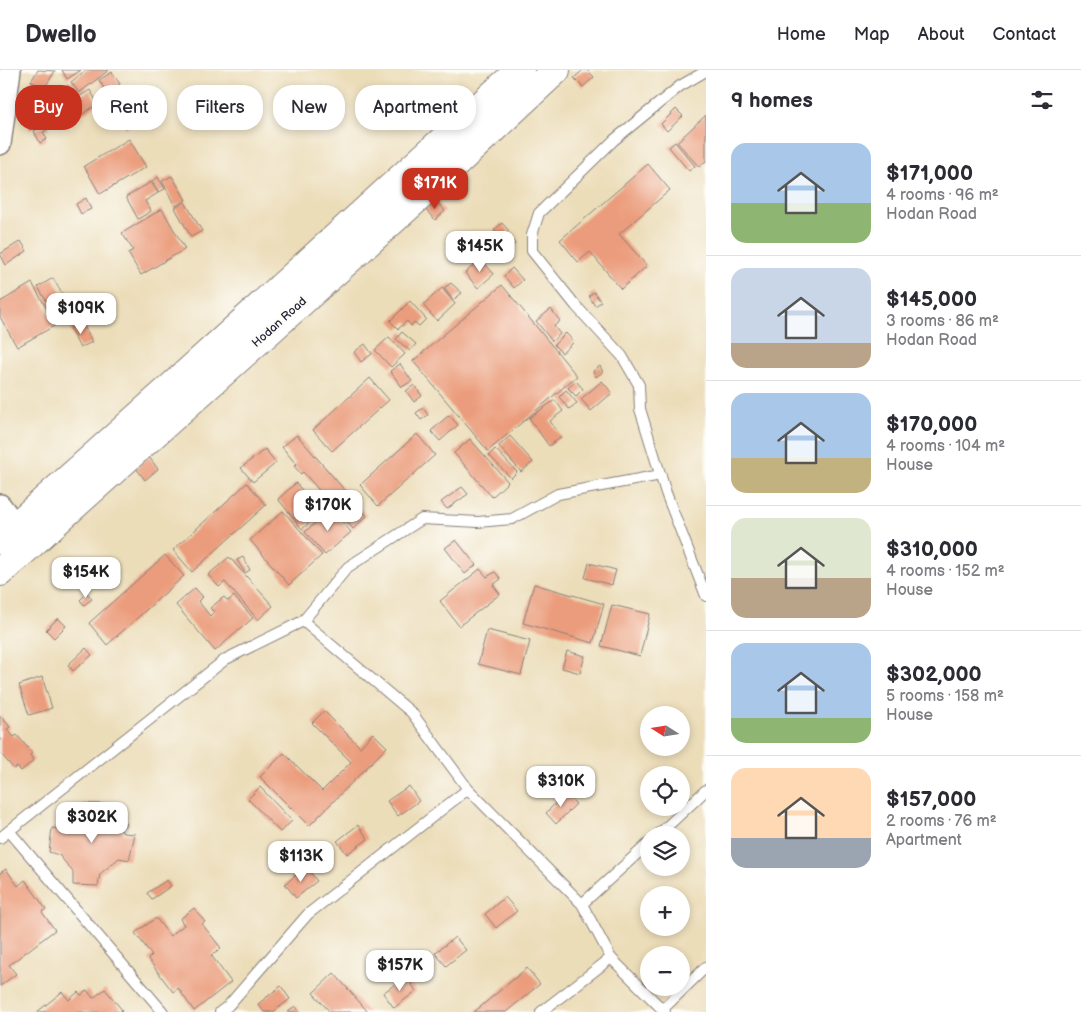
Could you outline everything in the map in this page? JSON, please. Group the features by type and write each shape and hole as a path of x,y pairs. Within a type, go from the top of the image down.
{"main road":[{"name":"Hodan Road","path":"5,523 168,390 520,70"},
{"name":"Hodan Road","path":"0,572 443,175 556,70"}],"street":[{"path":"0,144 10,70"}],"lane":[{"path":"706,71 680,86 614,140 539,213 532,235 532,250 576,306 622,356 639,384 640,409 675,517 706,596"},
{"path":"0,838 10,832 226,659 303,621 348,567 422,519 478,522 512,519 558,494 661,475"},
{"path":"303,621 412,713 468,789 582,904 612,958 664,1011 706,967"},
{"path":"220,1012 228,1006 308,914 468,789"},
{"path":"668,826 706,790"},
{"path":"10,832 164,1012"},
{"path":"582,904 640,851"},
{"path":"541,1012 612,958"}],"building":[{"path":"38,70 55,71 46,85 38,85 31,81"},
{"path":"62,70 81,70 67,79"},
{"path":"86,70 109,70 82,91 82,85 73,85 71,82"},
{"path":"583,70 587,70 594,77 583,87 574,78"},
{"path":"112,72 120,84 102,85 99,80"},
{"path":"90,90 92,94 92,108 82,114 82,95"},
{"path":"676,109 683,116 667,131 661,124"},
{"path":"706,115 706,161 699,167 677,142"},
{"path":"47,130 43,132 47,139 40,143 34,131"},
{"path":"129,139 146,167 100,194 84,166"},
{"path":"675,142 695,166 689,171 669,147"},
{"path":"648,164 670,190 619,234 647,266 621,289 590,252 578,262 560,240"},
{"path":"172,176 186,200 175,206 162,181"},
{"path":"158,177 165,189 159,192 152,181"},
{"path":"151,182 158,193 145,201 151,211 138,219 126,197"},
{"path":"86,198 91,209 81,214 76,204"},
{"path":"435,200 445,211 435,220 425,209"},
{"path":"185,202 202,231 191,237 175,208"},
{"path":"162,209 185,249 141,275 128,253 133,250 122,233"},
{"path":"502,223 509,231 501,238 494,230"},
{"path":"510,237 515,244 509,248 504,241"},
{"path":"21,241 27,251 6,265 0,254"},
{"path":"481,259 494,274 478,288 465,273"},
{"path":"512,268 523,280 514,288 504,276"},
{"path":"53,278 69,306 55,315 38,287"},
{"path":"32,283 56,325 17,347 0,317 0,302"},
{"path":"451,283 462,293 453,300 444,288"},
{"path":"502,285 577,376 488,451 413,361"},
{"path":"442,288 455,304 437,321 423,305"},
{"path":"594,292 601,302 595,306 589,296"},
{"path":"410,301 426,319 419,326 414,322 411,326 407,321 398,329 390,321"},
{"path":"551,309 560,321 554,326 560,334 552,341 536,321"},
{"path":"82,322 92,342 80,348 70,329"},
{"path":"402,332 416,344 410,351 396,339"},
{"path":"566,333 574,342 562,353 554,345"},
{"path":"389,337 405,354 391,367 375,350"},
{"path":"365,344 372,354 361,362 354,352"},
{"path":"400,364 412,381 402,387 390,371"},
{"path":"600,366 603,372 596,377 593,371"},
{"path":"370,378 389,400 332,451 313,430"},
{"path":"576,381 583,389 576,396 568,388"},
{"path":"602,381 612,393 591,411 581,399"},
{"path":"414,385 422,396 414,402 406,391"},
{"path":"566,390 577,403 569,409 559,397"},
{"path":"555,400 563,411 550,421 561,437 549,446 529,418"},
{"path":"423,408 428,415 421,420 416,413"},
{"path":"449,415 458,425 440,441 431,431"},
{"path":"417,434 435,455 378,506 360,485"},
{"path":"297,435 367,516 353,529 303,472 301,474 294,466 296,464 282,447"},
{"path":"510,436 533,462 521,472 499,446"},
{"path":"470,439 508,482 492,497 454,453"},
{"path":"265,449 276,463 253,482 241,468"},
{"path":"495,449 517,472 511,478 489,455"},
{"path":"149,457 158,469 145,480 136,468"},
{"path":"247,483 266,505 192,572 173,550"},
{"path":"296,483 321,513 302,529 278,499"},
{"path":"462,487 468,494 447,509 441,502"},
{"path":"331,509 351,532 325,555 305,532"},
{"path":"283,511 322,555 289,585 250,540"},
{"path":"456,540 476,565 465,574 445,548"},
{"path":"165,555 184,576 107,645 89,623"},
{"path":"229,557 273,606 258,620 225,582 219,587 208,575"},
{"path":"243,557 250,570 245,573 237,560"},
{"path":"589,563 616,570 612,585 585,578"},
{"path":"480,569 487,577 495,572 501,579 493,585 500,594 459,626 440,601"},
{"path":"534,584 604,604 593,643 523,623"},
{"path":"195,588 203,597 198,601 210,616 214,612 210,608 224,597 228,601 234,596 253,618 215,651 176,605"},
{"path":"87,593 92,599 84,605 80,600"},
{"path":"612,605 650,614 640,656 601,646"},
{"path":"58,618 66,626 54,638 46,630"},
{"path":"487,630 530,641 521,675 478,664"},
{"path":"86,648 92,655 73,671 68,665"},
{"path":"567,651 585,656 580,673 562,668"},
{"path":"42,677 52,708 29,715 19,685"},
{"path":"324,711 360,747 373,733 387,747 309,826 260,777 284,753 322,791 351,762 312,723"},
{"path":"0,715 10,727 7,729 14,737 17,735 32,753 30,755 34,760 21,771 17,767 14,769 0,753"},
{"path":"409,786 419,801 398,816 387,801"},
{"path":"260,787 292,821 280,832 248,799"},
{"path":"565,793 576,804 556,824 546,813"},
{"path":"82,804 107,804 107,813 113,816 117,812 127,824 120,829 123,833 135,834 129,860 119,858 100,874 98,886 73,885 73,872 59,855 49,852 52,828 64,830 83,814"},
{"path":"358,825 368,839 347,854 337,841"},
{"path":"306,867 317,881 296,898 285,884"},
{"path":"6,869 18,886 25,880 46,909 42,912 55,930 9,965 16,974 0,986 0,873"},
{"path":"167,880 171,886 152,899 147,893"},
{"path":"505,897 517,911 496,928 485,914"},
{"path":"194,908 205,922 202,924 221,948 211,955 231,982 194,1011 178,988 173,992 148,959 152,955 135,933 156,918 170,936 184,925 180,919"},
{"path":"455,937 466,950 446,966 435,953"},
{"path":"527,968 540,984 506,1012 474,1012"},
{"path":"334,973 368,1012 330,1012 313,993"},
{"path":"406,976 416,991 394,1008 383,993"},
{"path":"281,986 290,999 273,1012 264,1012 258,1004"},
{"path":"105,989 122,1010 120,1012 37,1012 62,992 69,1000 78,992 81,995 87,990 93,998"},
{"path":"295,1006 300,1012 288,1012"}]}
